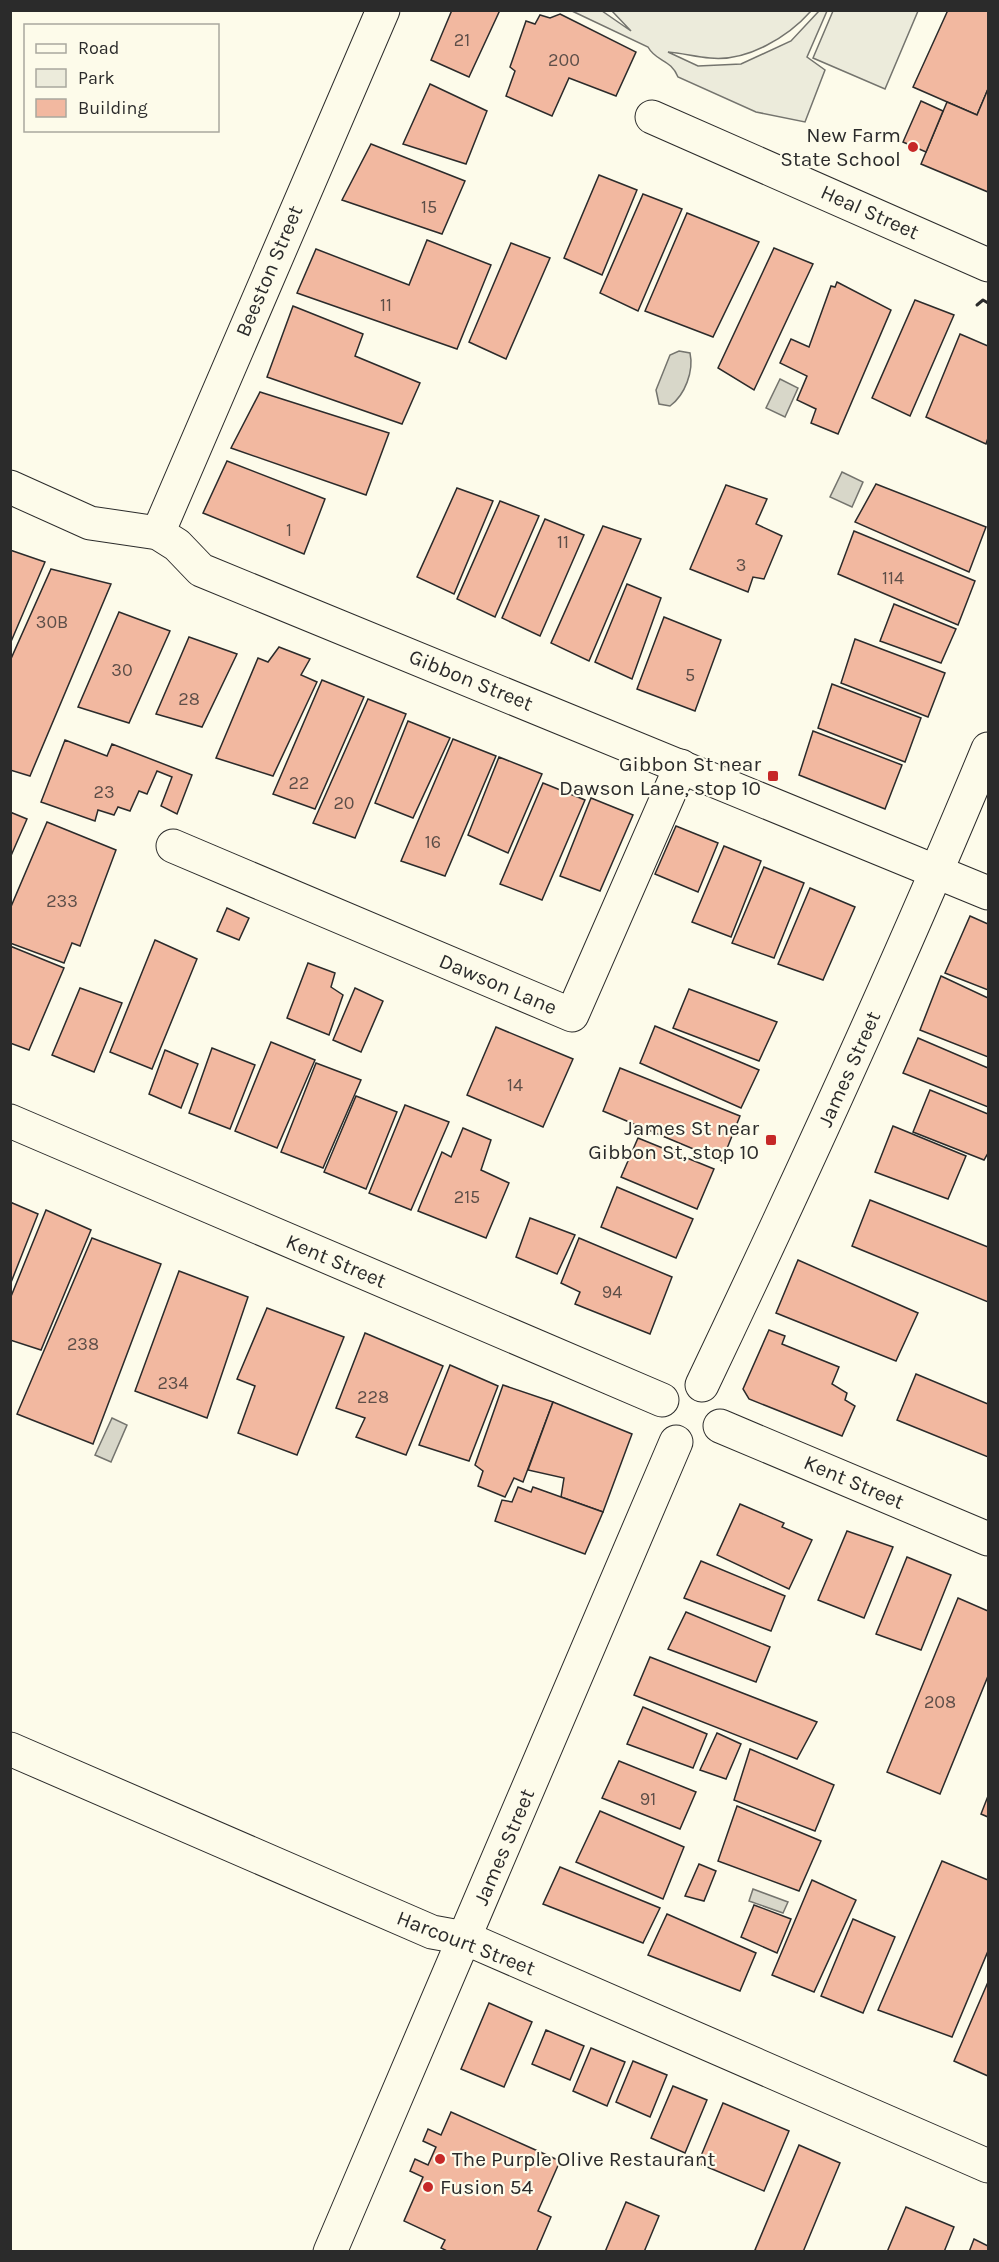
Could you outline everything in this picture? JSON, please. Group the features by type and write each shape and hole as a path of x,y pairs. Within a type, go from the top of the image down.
{"street":[{"name":"Beeston Street","path":"158,533 383,10"},
{"name":"Heal Street","path":"652,117 988,264"},
{"name":"Gibbon Street","path":"10,487 90,523 158,533 177,545 201,570 988,893"},
{"name":"James Street","path":"702,1384 811,1154 938,871 988,749"},
{"name":"Dawson Lane","path":"173,846 572,1015 681,766"},
{"name":"Kent Street","path":"10,1121 662,1400"},
{"path":"691,1382 702,1384 713,1391 720,1401 722,1413 720,1426 706,1441 697,1445 676,1442 661,1424 659,1412 662,1400 679,1384 691,1382"},
{"name":"Kent Street","path":"720,1426 988,1539"},
{"name":"James Street","path":"330,2252 676,1442"},
{"name":"Harcourt Street","path":"10,1749 432,1932 465,1938 988,2166"}],"green space":[{"path":"572,11 602,11 631,31 612,11 811,11 791,30 752,52 724,58 710,58 668,52 698,66 741,64 791,41 819,11 827,11 807,57 825,70 805,122 756,112 678,77 668,64 651,52 648,47"},
{"path":"833,11 918,11 885,89 813,58"}],"shaded area":[{"path":"679,351 690,353 691,367 687,382 680,396 670,406 659,404 656,390 670,355"},
{"path":"780,379 798,388 785,417 766,408"},
{"path":"842,472 863,482 852,507 830,497"},
{"path":"112,1418 127,1425 111,1462 95,1455"},
{"path":"753,1889 788,1902 783,1913 749,1901"}],"building":[{"path":"452,10 500,10 469,77 431,60"},
{"path":"948,10 988,10 988,89 977,115 913,87"},
{"path":"560,14 636,52 616,96 569,78 552,116 506,96 515,71 510,67 526,21 535,24 540,15 550,18"},
{"path":"430,84 487,111 466,164 403,144"},
{"path":"988,89 988,192 921,164 947,102 977,115"},
{"path":"921,101 943,111 926,152 903,142"},
{"path":"371,144 465,181 442,234 342,200"},
{"path":"599,175 637,190 602,275 564,258"},
{"path":"643,194 682,209 638,311 600,293"},
{"path":"687,213 759,242 713,337 645,311"},
{"path":"427,240 491,265 457,349 297,293 316,249 409,285"},
{"path":"511,243 550,258 506,359 469,342"},
{"path":"774,248 813,264 754,390 718,368"},
{"path":"837,282 891,310 838,434 811,423 816,409 797,400 807,376 780,363 791,339 809,347 831,286 835,287"},
{"path":"915,300 954,315 910,416 872,398"},
{"path":"293,306 363,334 355,356 420,383 402,424 267,377"},
{"path":"960,334 988,346 988,438 986,444 926,417"},
{"path":"260,392 389,433 366,495 231,448"},
{"path":"227,461 325,499 304,554 203,513"},
{"path":"876,484 986,527 969,572 855,522"},
{"path":"726,485 767,499 756,524 782,536 764,579 753,577 748,592 690,569"},
{"path":"457,488 493,501 454,594 417,577"},
{"path":"500,501 539,516 495,617 457,599"},
{"path":"545,519 584,535 540,636 502,618"},
{"path":"603,526 641,539 589,661 551,643"},
{"path":"854,531 975,581 958,625 838,574"},
{"path":"10,550 45,562 10,644"},
{"path":"51,569 111,584 30,776 10,770 10,661"},
{"path":"627,584 661,598 632,679 595,662"},
{"path":"894,604 956,629 941,663 880,641"},
{"path":"119,612 170,631 129,723 78,707"},
{"path":"664,617 721,640 695,711 637,689"},
{"path":"189,637 237,654 202,727 156,714"},
{"path":"855,639 945,673 928,717 841,683"},
{"path":"279,647 310,659 301,675 317,682 273,776 216,758 258,658 268,662"},
{"path":"322,680 364,697 315,809 273,794"},
{"path":"832,684 921,718 905,762 818,728"},
{"path":"368,699 406,714 355,838 313,823"},
{"path":"408,721 450,738 413,818 375,803"},
{"path":"813,731 902,765 885,809 799,775"},
{"path":"453,739 496,756 445,876 401,861"},
{"path":"65,740 107,756 112,744 192,775 177,814 161,806 172,777 157,771 147,794 139,791 130,811 118,807 114,815 98,810 95,821 41,802"},
{"path":"499,757 542,774 508,853 468,835"},
{"path":"543,783 585,800 542,900 500,884"},
{"path":"591,798 633,815 600,891 560,876"},
{"path":"10,812 27,819 10,858"},
{"path":"47,822 116,850 80,946 72,943 64,963 10,943 10,909"},
{"path":"676,826 718,843 698,892 655,874"},
{"path":"724,846 761,861 731,937 692,922"},
{"path":"764,867 804,883 774,958 732,943"},
{"path":"810,888 855,907 823,980 778,964"},
{"path":"227,908 249,918 239,940 217,931"},
{"path":"970,916 988,924 988,990 945,973"},
{"path":"155,940 197,959 152,1069 110,1052"},
{"path":"10,946 64,968 29,1050 10,1043"},
{"path":"308,963 335,973 331,987 343,995 329,1035 287,1018"},
{"path":"941,976 988,998 988,1057 920,1030"},
{"path":"80,988 122,1003 94,1072 52,1055"},
{"path":"355,988 383,1001 361,1052 333,1040"},
{"path":"689,989 777,1022 759,1061 673,1028"},
{"path":"655,1026 759,1070 741,1108 640,1063"},
{"path":"496,1027 573,1059 543,1127 467,1095"},
{"path":"918,1038 988,1068 988,1107 903,1073"},
{"path":"271,1042 315,1060 277,1148 235,1131"},
{"path":"212,1048 255,1065 230,1129 189,1113"},
{"path":"165,1050 198,1064 181,1108 149,1094"},
{"path":"316,1063 361,1080 323,1168 281,1152"},
{"path":"620,1068 740,1116 722,1161 603,1111"},
{"path":"930,1090 988,1114 988,1153 984,1160 913,1132"},
{"path":"356,1096 397,1112 366,1189 324,1172"},
{"path":"405,1105 449,1122 411,1210 369,1193"},
{"path":"893,1126 966,1156 948,1199 875,1172"},
{"path":"463,1128 491,1140 481,1170 509,1183 486,1238 418,1211 442,1152 451,1157"},
{"path":"638,1138 714,1169 697,1209 621,1177"},
{"path":"617,1187 693,1219 676,1258 601,1227"},
{"path":"870,1200 988,1247 988,1302 852,1246"},
{"path":"10,1202 38,1214 10,1285"},
{"path":"46,1210 91,1230 41,1350 10,1340 10,1299"},
{"path":"530,1218 575,1235 557,1274 516,1257"},
{"path":"92,1238 161,1264 93,1444 17,1414"},
{"path":"579,1238 672,1277 650,1334 575,1304 580,1292 561,1283"},
{"path":"798,1260 918,1313 896,1361 776,1313"},
{"path":"179,1271 248,1297 207,1418 135,1391"},
{"path":"267,1308 344,1337 297,1455 238,1433 255,1386 237,1379"},
{"path":"769,1330 785,1336 782,1344 839,1367 832,1384 847,1393 845,1400 855,1406 842,1436 749,1399 743,1389"},
{"path":"365,1333 443,1366 406,1455 356,1437 365,1418 336,1408"},
{"path":"450,1365 498,1386 469,1461 419,1445"},
{"path":"916,1374 988,1404 988,1457 897,1420"},
{"path":"503,1385 553,1402 523,1482 514,1478 505,1497 478,1486 483,1471 475,1465"},
{"path":"553,1402 632,1434 603,1512 561,1497 564,1478 528,1470"},
{"path":"518,1487 531,1492 533,1487 603,1512 585,1554 495,1521 502,1500 512,1502"},
{"path":"740,1504 784,1523 782,1527 812,1540 789,1589 717,1555"},
{"path":"847,1531 893,1547 864,1618 818,1600"},
{"path":"907,1557 951,1575 921,1650 876,1634"},
{"path":"701,1561 785,1596 771,1631 684,1598"},
{"path":"958,1598 988,1611 988,1676 940,1794 887,1772"},
{"path":"686,1612 770,1647 756,1682 668,1649"},
{"path":"650,1657 817,1722 797,1759 634,1695"},
{"path":"643,1707 707,1734 693,1768 627,1744"},
{"path":"717,1733 741,1744 726,1779 700,1770"},
{"path":"750,1749 834,1785 815,1831 734,1800"},
{"path":"619,1761 696,1792 680,1829 602,1798"},
{"path":"988,1796 988,1817 981,1814"},
{"path":"737,1806 821,1841 799,1891 718,1861"},
{"path":"600,1811 684,1847 663,1899 576,1862"},
{"path":"942,1861 988,1880 988,1951 952,2037 878,2010"},
{"path":"699,1864 716,1871 704,1901 685,1896"},
{"path":"560,1867 660,1908 643,1943 543,1904"},
{"path":"812,1880 856,1900 814,1992 772,1975"},
{"path":"754,1905 791,1919 777,1953 741,1937"},
{"path":"667,1914 756,1953 740,1991 648,1955"},
{"path":"853,1919 895,1937 863,2013 821,1996"},
{"path":"988,1982 988,2076 954,2061"},
{"path":"489,2003 532,2022 504,2087 461,2069"},
{"path":"546,2030 584,2046 570,2080 532,2064"},
{"path":"591,2048 625,2062 607,2106 573,2091"},
{"path":"633,2061 667,2075 650,2117 616,2102"},
{"path":"673,2086 707,2100 685,2153 651,2138"},
{"path":"723,2103 789,2131 764,2191 698,2163"},
{"path":"451,2112 560,2161 538,2211 551,2217 536,2252 449,2252 441,2248 445,2240 404,2221 423,2177 410,2171 415,2159 428,2165 436,2147 423,2141 428,2129 441,2135"},
{"path":"799,2145 840,2163 803,2252 759,2252 755,2250"},
{"path":"626,2202 659,2216 644,2252 605,2252"},
{"path":"906,2207 954,2227 944,2252 887,2252"},
{"path":"974,2239 988,2246 988,2252 969,2252"}],"wall":[{"path":"977,305 983,300 988,303"}],"place":[{"name":"New Farm State School","path":"913,147"},
{"name":"Gibbon St near Dawson Lane, stop 10","path":"773,776"},
{"name":"James St near Gibbon St, stop 10","path":"771,1140"},
{"name":"The Purple Olive Restaurant","path":"440,2159"},
{"name":"Fusion 54","path":"428,2187"}]}
